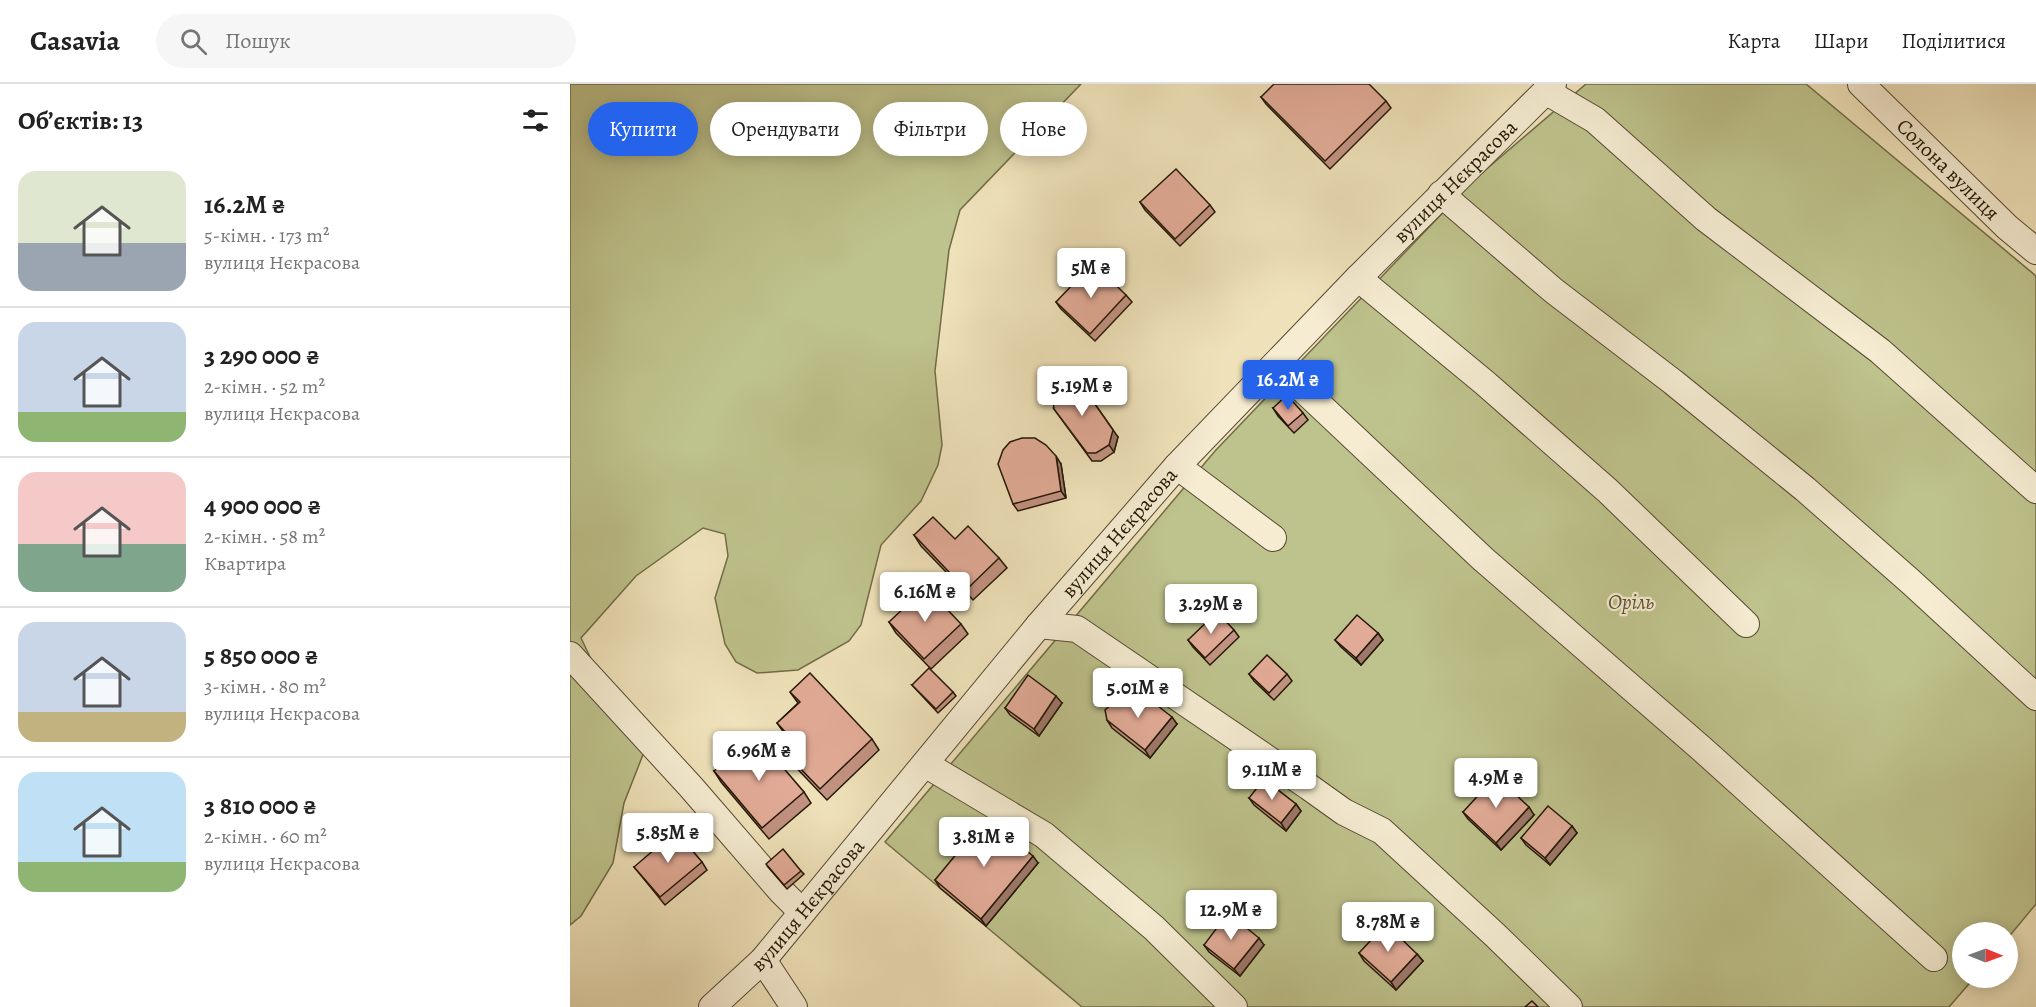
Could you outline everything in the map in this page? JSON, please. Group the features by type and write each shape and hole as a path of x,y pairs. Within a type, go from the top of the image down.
{"street":[{"name":"Солона вулиця","path":"1861,84 2007,227 2036,251"},
{"name":"вулиця Нєкрасова","path":"712,1007 762,960 1039,625 1177,466 1441,194 1550,88"},
{"path":"1550,88 1595,120 1706,219 1880,351 2036,490"},
{"path":"1441,194 1554,291 1673,382 1805,489 1911,582 2036,697"},
{"path":"1358,279 1485,383 1582,468 1746,624"},
{"path":"1276,364 1483,559 1702,749 1934,958"},
{"path":"1177,466 1273,538"},
{"path":"1039,625 1077,629 1344,812 1382,831 1569,1007"},
{"path":"570,655 802,912"},
{"path":"925,764 1044,835 1154,928 1234,1007"},
{"path":"762,960 794,1007"}],"green space":[{"path":"570,84 1081,84 1064,102 1000,102 1000,156 1012,156 960,210 949,250 935,371 942,445 938,465 921,501 881,545 861,625 849,641 798,670 757,673 736,662 725,644 715,598 728,556 725,534 703,528 636,576 581,638 601,680 646,747 624,803 613,863 581,916 570,925"},
{"name":"Оріль","path":"1586,84 1806,84 2036,276 2036,904 2018,926 2018,922 1952,922 1952,988 1965,988 1949,1007 1082,1007 885,842 1215,451 1476,178"}],"building":[{"path":"1274,84 1369,84 1386,101 1325,161 1261,97"},
{"path":"1176,169 1210,205 1175,239 1140,202"},
{"path":"1093,263 1126,295 1090,334 1056,302"},
{"path":"1066,380 1083,387 1113,430 1109,445 1096,453 1087,453 1054,409 1052,389"},
{"path":"1287,395 1303,413 1288,426 1273,408"},
{"path":"1022,438 1035,438 1046,445 1056,456 1061,491 1013,504 998,464 1003,450 1010,442"},
{"path":"933,517 955,539 968,526 999,558 966,590 914,535"},
{"path":"926,587 961,624 924,659 889,622"},
{"path":"1217,612 1234,630 1205,658 1188,640"},
{"path":"1357,615 1378,633 1356,658 1335,640"},
{"path":"1267,655 1287,674 1269,693 1249,674"},
{"path":"929,668 953,692 936,709 912,685"},
{"path":"810,673 872,739 820,789 779,746 789,736 777,723 800,702 790,692"},
{"path":"1028,675 1056,696 1034,729 1005,708"},
{"path":"1139,691 1172,717 1145,750 1107,720 1105,710 1114,702 1130,702"},
{"path":"756,736 804,792 762,828 714,771"},
{"path":"1496,776 1529,807 1496,843 1463,812"},
{"path":"1264,779 1296,804 1281,823 1249,798"},
{"path":"1548,806 1572,826 1545,858 1521,838"},
{"path":"986,818 1033,856 981,919 935,880"},
{"path":"676,831 702,862 660,897 634,867"},
{"path":"783,849 801,871 784,885 766,864"},
{"path":"1228,913 1259,938 1234,969 1204,945"},
{"path":"1386,924 1417,954 1391,982 1359,953"},
{"path":"1532,1001 1538,1007 1525,1007"}]}
